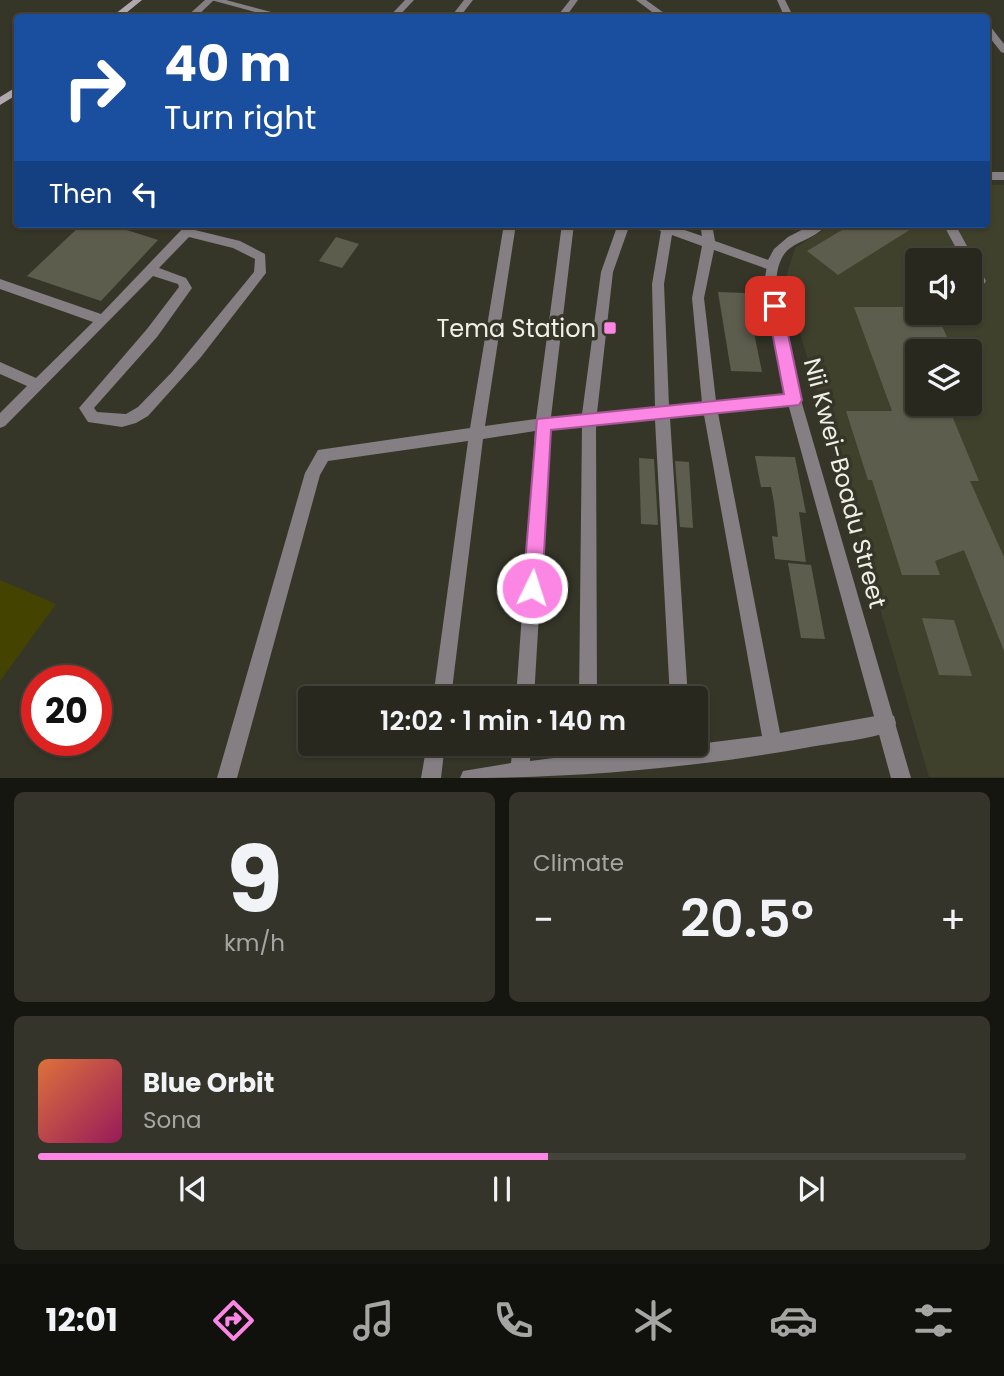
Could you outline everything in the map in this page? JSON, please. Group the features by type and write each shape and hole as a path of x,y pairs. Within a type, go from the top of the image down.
{"main road":[{"path":"119,14 138,0"}],"street":[{"path":"194,14 213,0 273,14"},
{"path":"396,14 410,0"},
{"path":"457,14 469,0"},
{"path":"563,14 574,0"},
{"path":"640,0 661,14"},
{"path":"771,0 783,4"},
{"path":"990,32 1004,50"},
{"path":"0,422 103,320 150,270 190,228 236,244 261,257 260,274 161,395 132,419 109,421 93,418 86,408 152,333 186,288 182,281 150,270"},
{"path":"444,686 477,431 509,228"},
{"path":"526,686 543,424 568,228"},
{"path":"587,686 589,419 607,272 623,228"},
{"path":"664,228 659,284 662,412 678,686"},
{"path":"669,228 770,264 787,244 815,228"},
{"path":"706,228 709,243 698,298 710,408 773,744"},
{"path":"951,228 962,248"},
{"name":"Nii Kwei-Boadu Street","path":"770,264 770,283 794,400 901,778"},
{"path":"0,285 103,320"},
{"path":"0,368 38,385"},
{"path":"227,778 313,473 323,455 477,431 794,400"},
{"path":"708,748 773,744 887,723"},
{"path":"431,778 434,756"},
{"path":"520,771 521,756"},
{"path":"470,778 520,771 576,756"}],"shaded area":[{"path":"990,185 1004,185 1004,777 929,777 785,281 795,248 827,228 990,228"},
{"path":"0,580 56,604 0,681"}],"building":[{"path":"78,228 120,228 158,240 101,301 27,276"},
{"path":"845,228 913,228 838,275 807,251"},
{"path":"336,237 359,244 342,268 319,261"},
{"path":"718,292 746,293 762,372 731,371"},
{"path":"854,307 905,307 905,325 942,325 948,339 905,339 905,416 952,416 979,481 970,481 1004,557 1004,651 964,550 935,561 940,575 902,575 872,480 868,480 846,411 892,411"},
{"path":"755,456 795,457 806,513 799,512 806,562 775,559 772,536 778,537 771,487 761,487"},
{"path":"639,458 654,459 658,525 641,524"},
{"path":"675,461 689,462 693,528 680,527"},
{"path":"788,563 811,565 825,639 801,638"},
{"path":"922,618 954,620 972,676 939,675"}],"place":[{"name":"Tema Station","path":"610,328"}],"route":[{"path":"532,588 543,424 794,400 775,306"}]}
